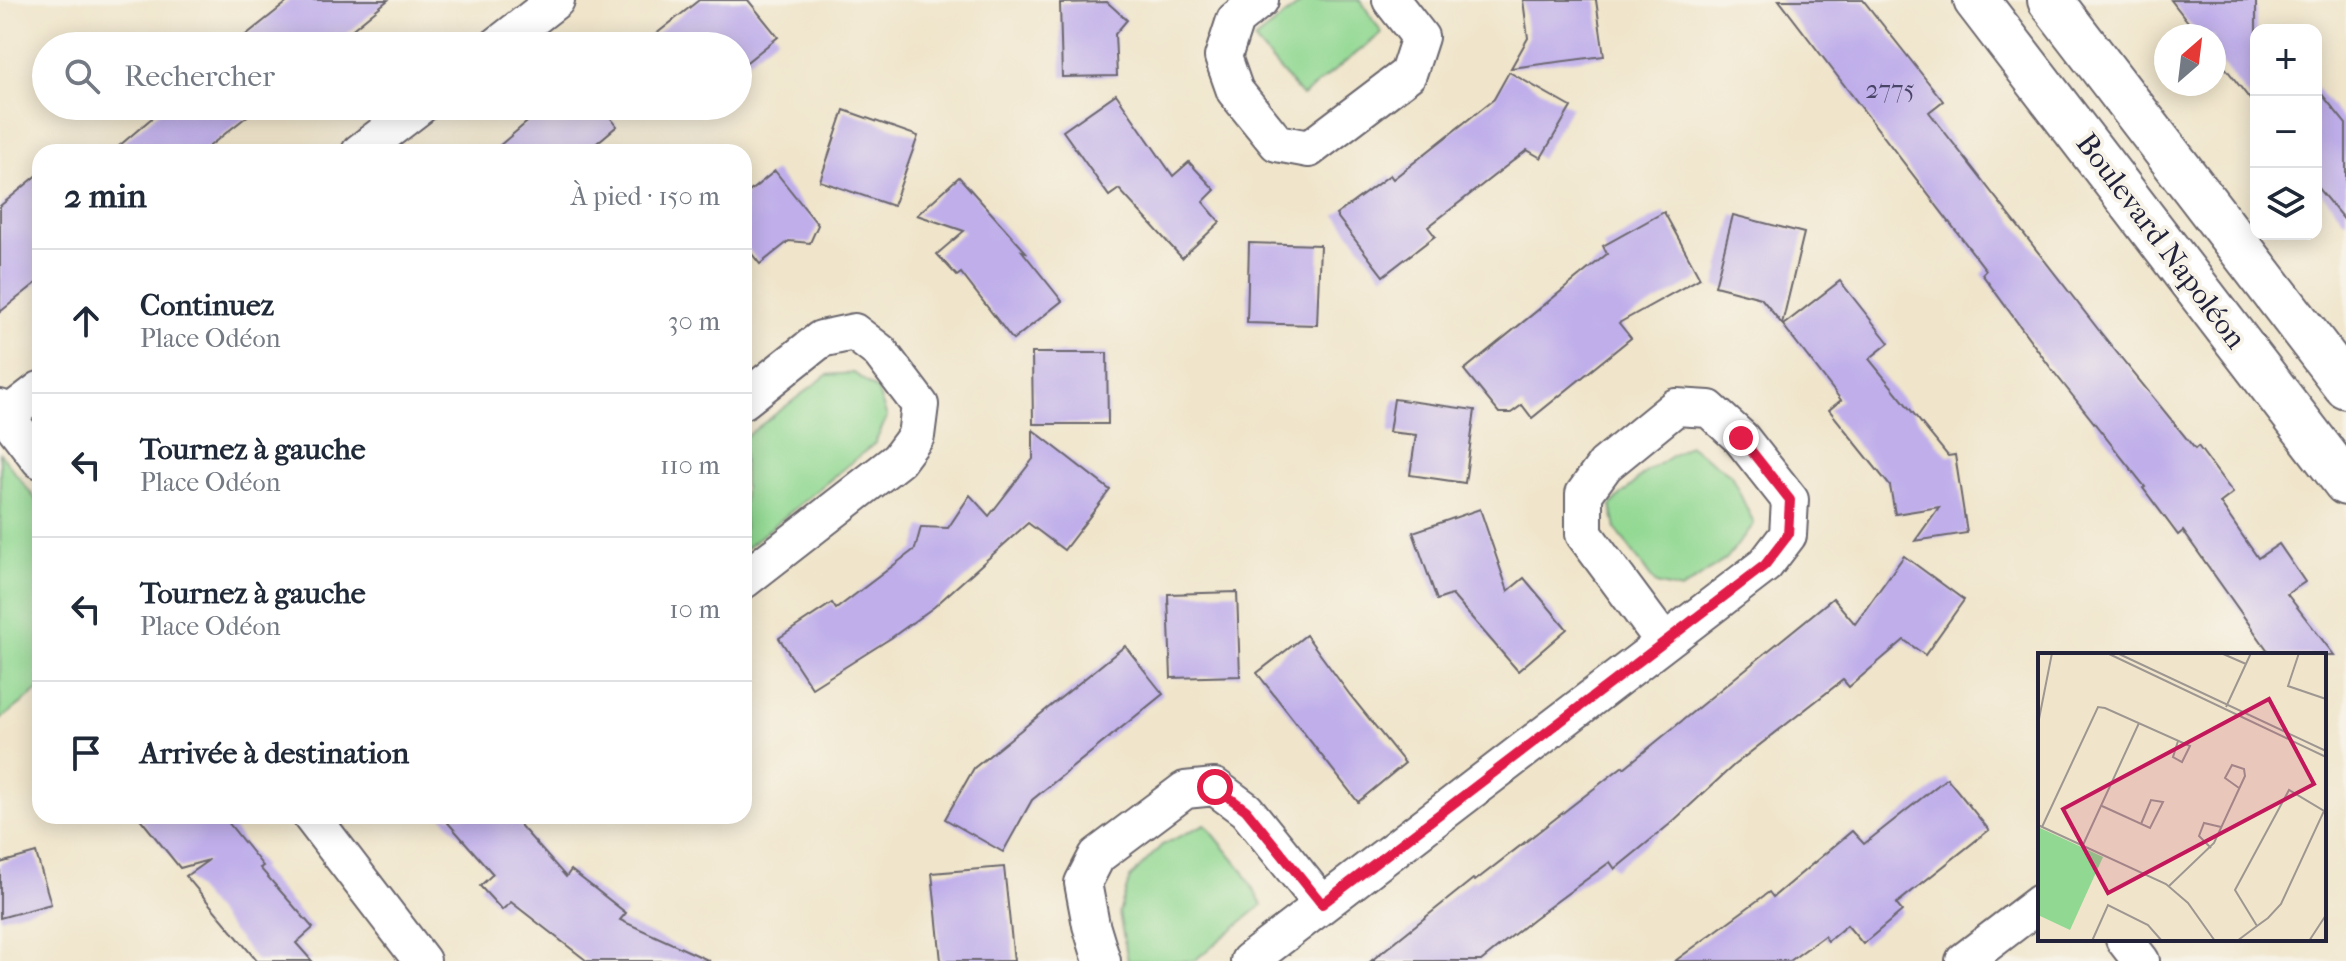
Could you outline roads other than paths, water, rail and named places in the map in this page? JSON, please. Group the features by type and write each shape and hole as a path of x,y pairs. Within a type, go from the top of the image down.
{"street":[{"path":"515,32 556,0"},
{"path":"1260,0 1235,20 1223,57 1235,91 1277,143 1309,149 1408,74 1420,37 1391,0"},
{"name":"Boulevard Napoléon","path":"1976,0 2346,483"},
{"name":"Boulevard Napoléon","path":"2050,0 2346,386"},
{"path":"370,144 402,120"},
{"path":"752,394 821,339 854,332 880,352 920,405 916,436 898,460 752,574"},
{"path":"32,395 3,412 32,450"},
{"path":"1249,961 1765,565 1788,535 1790,500 1741,438 1709,409 1676,407 1605,465 1584,494 1584,534 1664,642"},
{"path":"1102,961 1083,883 1097,856 1185,790 1215,787 1246,810 1322,904"},
{"path":"317,824 422,961"},
{"path":"1964,961 2038,905"},
{"path":"2126,941 2141,961"}]}
